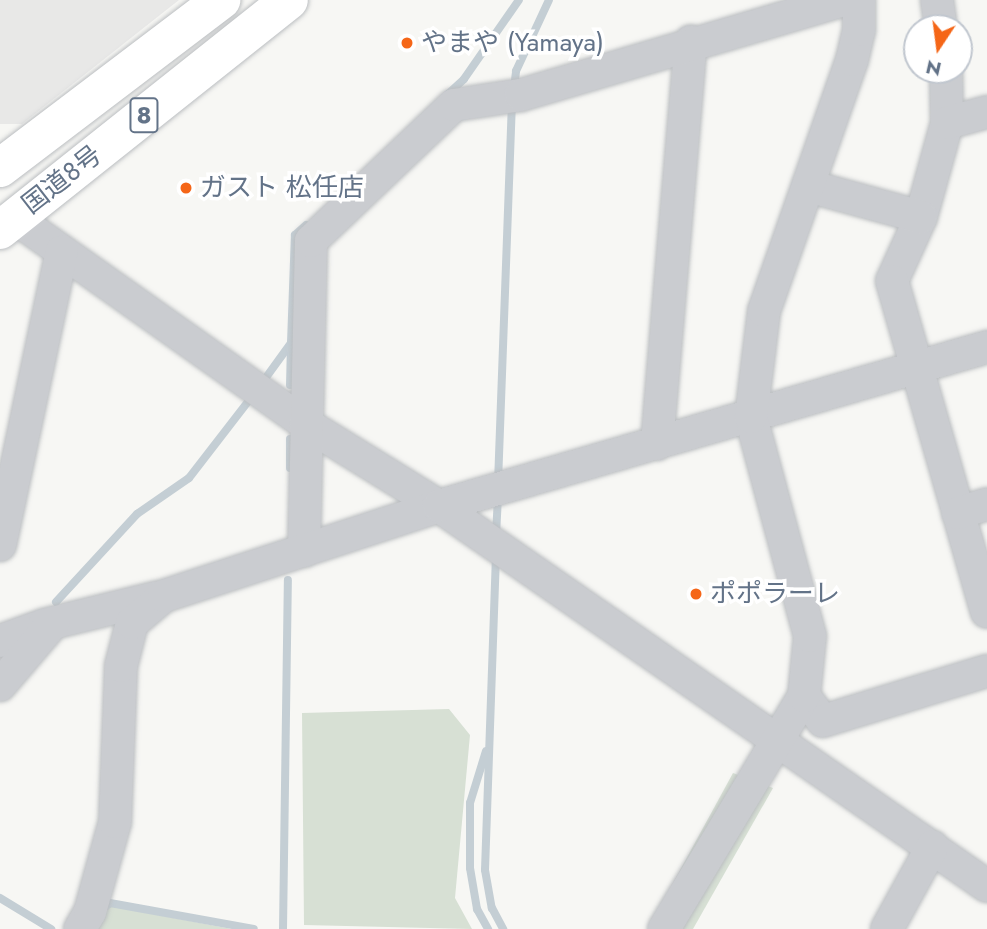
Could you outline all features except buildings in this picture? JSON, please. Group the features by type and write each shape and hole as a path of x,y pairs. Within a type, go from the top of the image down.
{"highway":[{"name":"国道8号","path":"0,168 221,0"},
{"name":"国道8号","path":"7,224 289,0"}],"street":[{"path":"304,551 311,241 454,105 508,96 811,4 843,0"},
{"path":"664,929 804,696 810,636 751,417 764,311 852,60 859,30 859,0"},
{"path":"657,444 691,41"},
{"path":"946,84 947,123 921,217 892,281 917,367 973,508 987,612"},
{"path":"947,123 987,112"},
{"path":"808,186 921,217"},
{"path":"7,224 62,251 306,424 439,506 509,559 779,740 987,886"},
{"path":"0,545 62,251"},
{"path":"0,641 54,622 164,596 439,506 987,346"},
{"path":"85,921 115,822 121,666 132,623 164,596"},
{"path":"0,685 54,622"},
{"path":"804,696 823,721 987,671"},
{"path":"887,929 932,847"}],"shaded area":[{"path":"0,0 179,0 22,124 0,124"},
{"path":"449,709 470,735 455,898 472,929 304,925 302,713"},
{"path":"733,773 773,788 693,929 648,929"},
{"path":"94,903 232,929 90,929"}],"waterway":[{"path":"447,95 464,79 519,0"},
{"path":"514,88 516,71 549,0"},
{"path":"498,483 512,104"},
{"path":"262,383 291,343 295,235 306,225"},
{"path":"290,385 291,343"},
{"path":"56,602 137,514 189,478 254,394"},
{"path":"290,439 290,468"},
{"path":"496,535 498,496"},
{"path":"496,555 485,870 492,908 503,929"},
{"path":"283,929 288,580"},
{"path":"486,751 470,803 470,868 477,909 488,929"},
{"path":"0,898 51,929"},
{"path":"101,910 110,903 254,929"}],"place":[{"name":"やまや (Yamaya)","path":"407,43"},
{"name":"ガスト 松任店","path":"186,188"},
{"name":"ポポラーレ","path":"696,594"}]}
